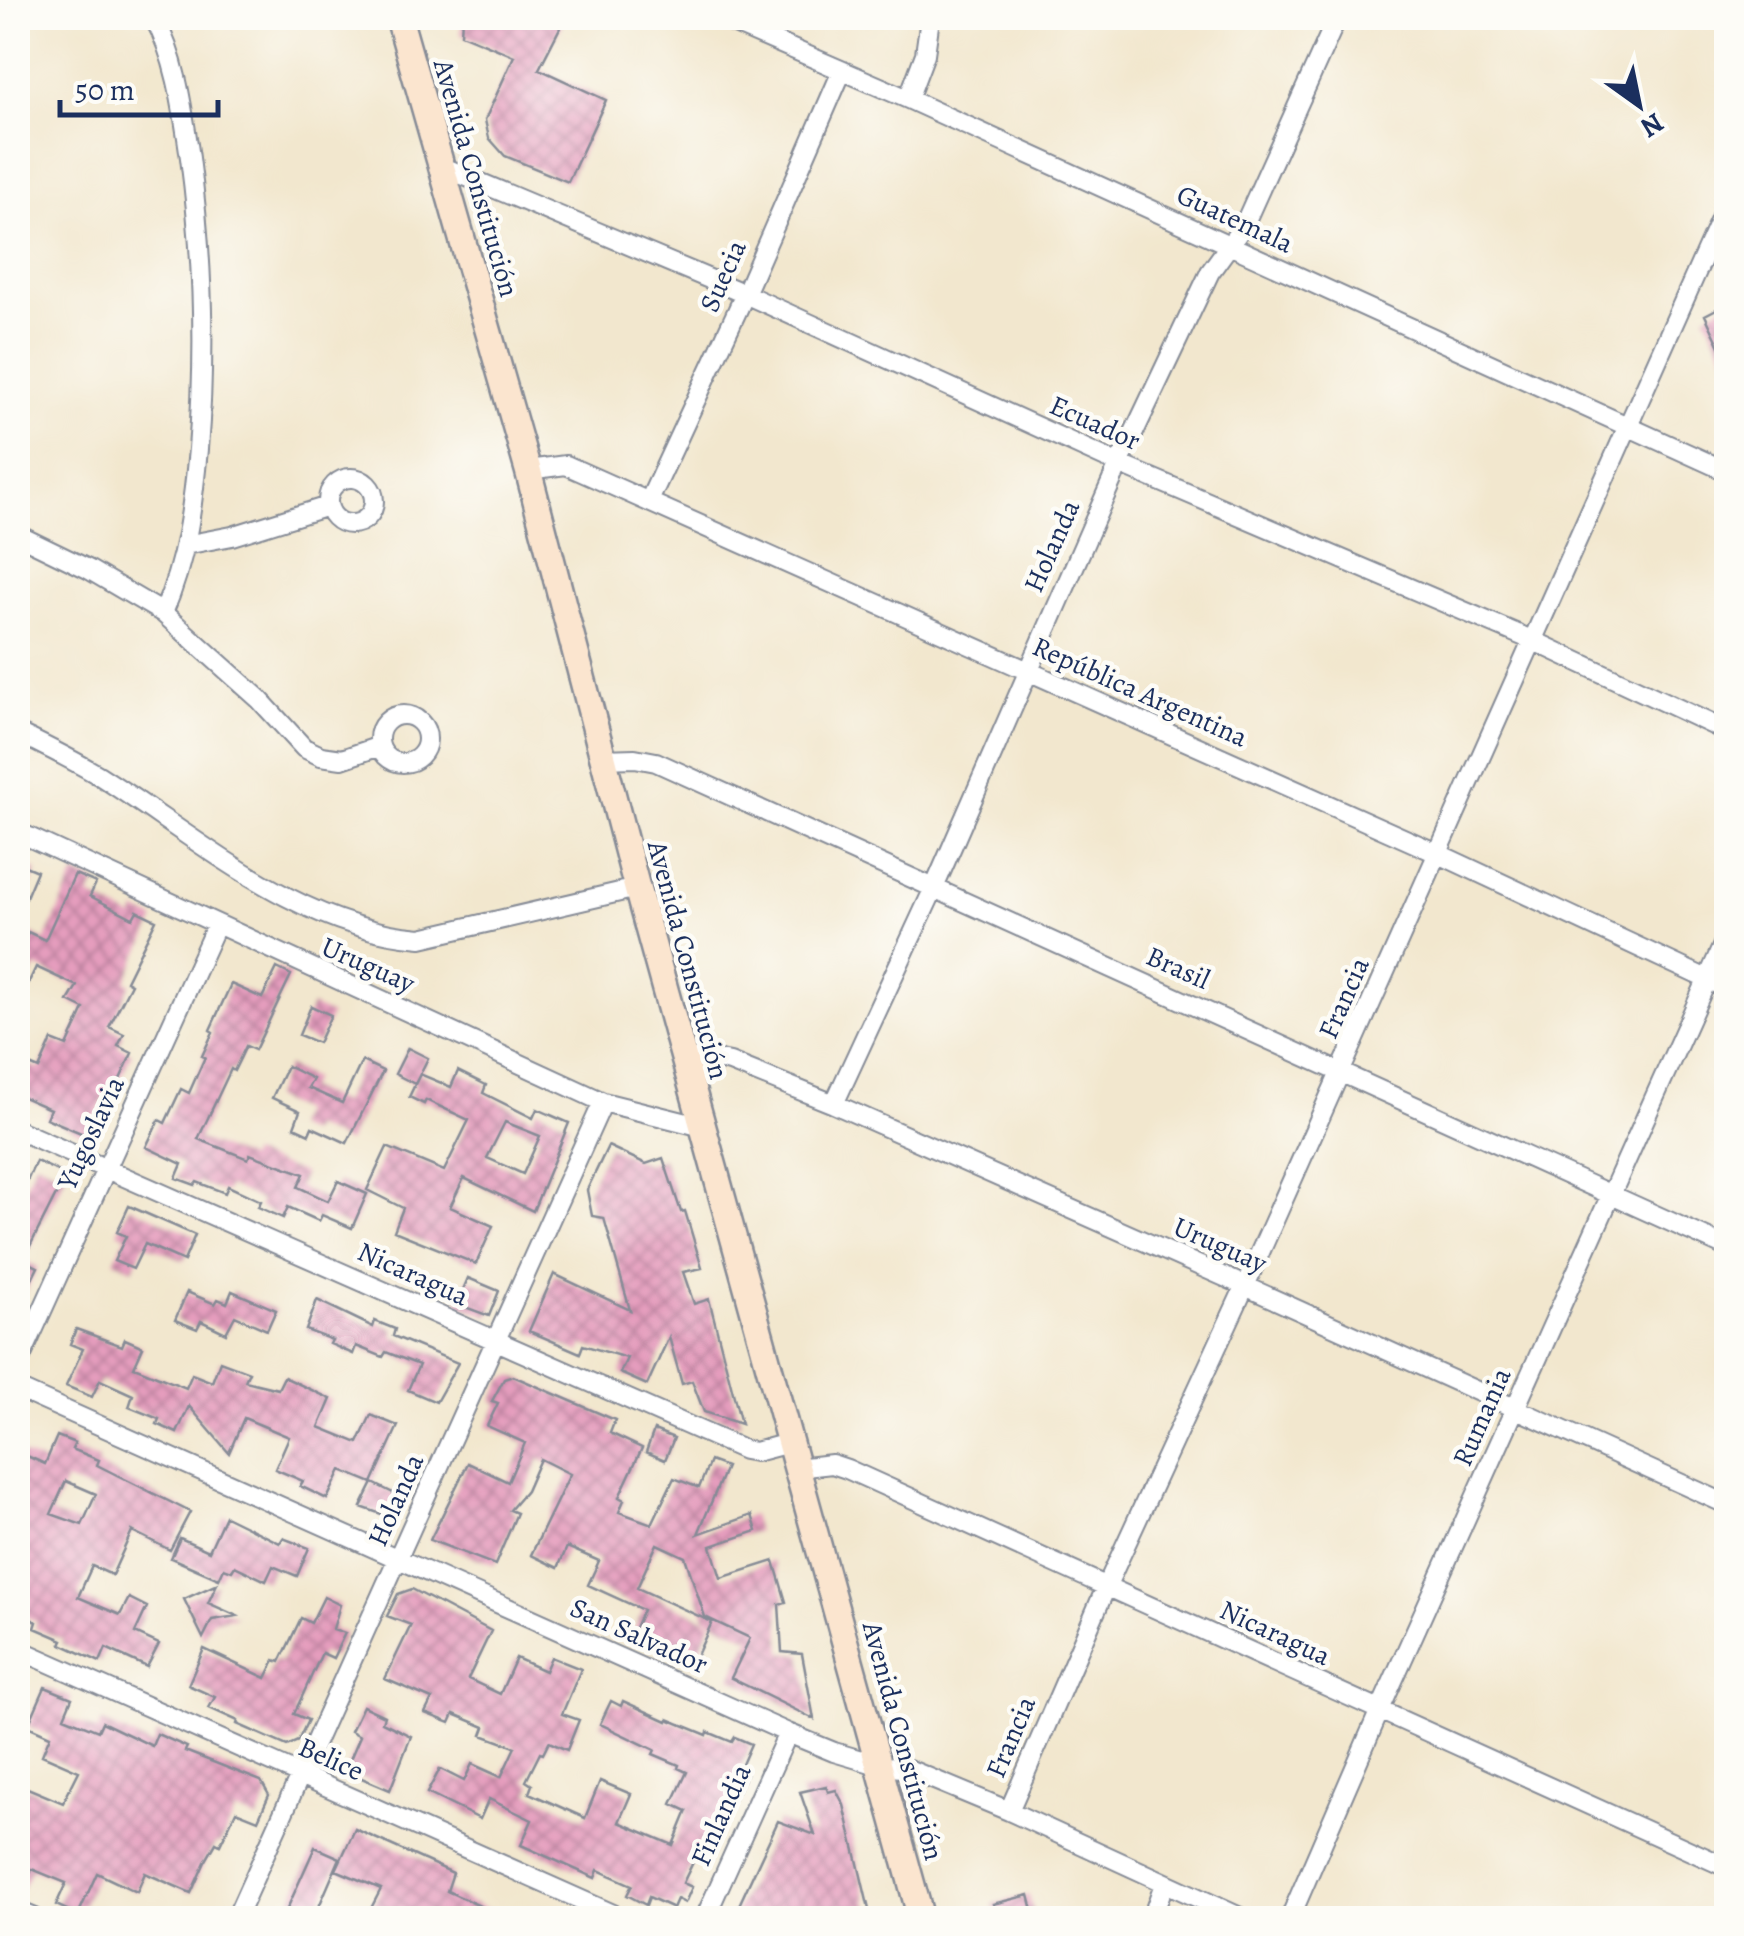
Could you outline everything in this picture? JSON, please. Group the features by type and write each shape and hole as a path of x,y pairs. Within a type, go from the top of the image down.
{"main road":[{"name":"Avenida Constitución","path":"399,18 528,470 602,759 920,1918"}],"street":[{"path":"154,18 174,71 199,225 204,314 202,402 185,544 177,579 163,613"},
{"name":"Guatemala","path":"721,18 1726,471"},
{"path":"764,37 774,18"},
{"path":"908,99 925,54 930,18"},
{"name":"Holanda","path":"834,1104 934,888 1119,464 1210,272 1244,224 1337,18"},
{"name":"Suecia","path":"649,502 842,71"},
{"name":"Ecuador","path":"441,166 745,294 1119,464 1534,641 1726,730"},
{"name":"Francia","path":"1009,1811 1726,206"},
{"name":"República Argentina","path":"528,470 566,465 1439,854 1726,988"},
{"path":"185,544 232,536 328,506"},
{"path":"18,536 88,568 163,613 259,699 304,748 320,756 342,758 380,746"},
{"path":"18,733 99,776 179,832 285,897 395,936 421,938 637,888"},
{"name":"Brasil","path":"602,759 656,762 1726,1247"},
{"name":"Uruguay","path":"18,832 603,1102 703,1127"},
{"name":"Yugoslavia","path":"18,1364 216,926"},
{"name":"Rumania","path":"1290,1918 1726,938"},
{"name":"Uruguay","path":"684,1059 730,1062 834,1104 1726,1504"},
{"name":"Holanda","path":"236,1918 603,1102"},
{"name":"Nicaragua","path":"18,1130 744,1450 847,1469 1726,1868"},
{"name":"San Salvador","path":"18,1388 788,1733 878,1765 908,1769 1242,1918"},
{"name":"Belice","path":"18,1649 622,1918"},
{"name":"Finlandia","path":"705,1918 788,1733"},
{"path":"1152,1918 1164,1884"},
{"path":"18,1911 34,1918"}],"building":[{"path":"462,18 565,18 539,69 606,100 568,182 505,156 489,138 485,120 514,56 461,34"},
{"path":"1726,304 1726,359 1705,315"},
{"path":"18,863 37,871 18,916"},
{"path":"75,874 96,883 90,896 133,918 137,911 156,920 109,1027 124,1034 118,1046 132,1053 111,1099 105,1097 88,1136 46,1118 50,1109 18,1095 18,1060 39,1069 52,1040 67,1046 84,1009 68,1001 77,986 36,967 18,1005 18,957 28,932 45,940"},
{"path":"277,968 291,975 255,1050 246,1046 234,1071 231,1069 198,1139 248,1159 250,1154 304,1174 298,1187 328,1201 338,1181 367,1194 352,1228 322,1215 319,1221 288,1207 283,1218 258,1207 261,1201 228,1186 225,1193 176,1178 182,1164 146,1147 159,1120 165,1123 181,1089 189,1093 205,1057 202,1056 213,1032 210,1030 231,984 262,998"},
{"path":"311,1006 331,1015 318,1043 299,1035"},
{"path":"408,1048 428,1058 415,1084 395,1074"},
{"path":"362,1061 383,1071 347,1143 312,1127 309,1134 294,1127 300,1111 272,1098 287,1066 313,1079 308,1088 342,1103"},
{"path":"458,1071 486,1085 483,1093 533,1118 537,1109 569,1123 533,1211 464,1178 450,1207 493,1226 476,1264 394,1231 403,1208 367,1190 387,1147 444,1171 469,1120 426,1100 424,1104 409,1097 420,1074 451,1087","holes":["505,1122 540,1136 523,1174 487,1158"]},
{"path":"608,1146 646,1164 663,1158 681,1212 685,1211 702,1268 683,1272 694,1304 709,1299 741,1424 704,1412 692,1381 682,1384 669,1337 647,1385 620,1373 627,1358 583,1345 580,1353 529,1331 554,1274 630,1310 604,1218 592,1216 587,1190"},
{"path":"36,1161 66,1175 23,1260 38,1267 18,1308 18,1201"},
{"path":"129,1206 195,1235 184,1261 145,1244 133,1269 114,1261 126,1236 117,1232"},
{"path":"468,1278 499,1291 489,1316 457,1304"},
{"path":"232,1291 276,1310 267,1330 235,1316 226,1333 201,1321 197,1329 175,1320 187,1292 215,1304 218,1299 227,1303"},
{"path":"317,1300 373,1327 375,1321 395,1329 393,1336 458,1363 436,1402 408,1390 419,1365 356,1346 353,1354 306,1330"},
{"path":"76,1329 122,1346 125,1339 143,1347 134,1367 186,1388 192,1374 212,1382 220,1361 249,1372 245,1381 278,1389 284,1377 331,1399 319,1427 358,1443 371,1415 398,1426 372,1483 341,1470 327,1499 300,1486 303,1481 275,1469 289,1437 244,1418 229,1453 189,1406 177,1433 157,1424 159,1419 129,1407 133,1395 100,1380 92,1397 66,1386 83,1349 70,1344"},
{"path":"513,1376 615,1420 610,1433 642,1448 619,1497 624,1500 619,1512 652,1524 674,1478 699,1488 710,1461 726,1467 698,1534 752,1515 757,1531 711,1546 721,1578 774,1561 786,1602 779,1604 782,1652 802,1654 814,1719 731,1678 750,1638 705,1617 685,1557 657,1544 637,1588 712,1622 694,1662 631,1636 643,1610 588,1585 599,1561 567,1547 558,1568 531,1555 570,1474 540,1459 526,1491 510,1510 517,1513 495,1565 430,1540 468,1463 508,1482 525,1443 487,1426 498,1403 492,1401 504,1379"},
{"path":"654,1430 674,1438 665,1460 646,1452"},
{"path":"57,1436 75,1443 72,1449 99,1460 97,1465 190,1512 170,1550 132,1531 112,1575 92,1566 78,1597 120,1615 129,1598 147,1607 135,1633 159,1644 147,1667 106,1648 100,1662 61,1644 63,1640 35,1628 37,1622 18,1613 18,1452 45,1464","holes":["66,1481 96,1494 82,1525 51,1514"]},
{"path":"373,1483 397,1495 387,1516 361,1507"},
{"path":"225,1516 280,1543 283,1538 309,1548 297,1576 273,1566 266,1581 235,1566 232,1571 224,1568 219,1579 171,1558 180,1538 209,1551"},
{"path":"217,1584 208,1603 237,1616 212,1620 203,1638 184,1599"},
{"path":"412,1589 491,1631 468,1679 500,1694 516,1658 545,1671 551,1657 581,1669 562,1714 579,1720 567,1750 549,1742 526,1781 532,1785 529,1793 585,1818 600,1781 631,1794 619,1822 673,1845 687,1811 672,1804 687,1772 653,1754 655,1750 600,1724 611,1701 621,1706 623,1701 707,1735 708,1732 732,1742 735,1737 751,1744 739,1771 746,1774 706,1858 697,1854 683,1883 692,1887 685,1903 677,1899 673,1908 649,1897 646,1905 627,1895 632,1885 598,1870 595,1878 521,1845 532,1820 489,1799 480,1819 427,1793 440,1769 464,1781 472,1764 501,1777 515,1747 482,1735 485,1727 454,1714 450,1723 425,1713 432,1699 385,1679 411,1625 387,1616 398,1594"},
{"path":"324,1597 340,1605 333,1629 345,1633 333,1658 322,1653 294,1714 308,1720 298,1741 287,1746 237,1724 238,1721 209,1708 215,1697 188,1685 204,1649 266,1678 275,1660 280,1662 301,1618 311,1623"},
{"path":"45,1687 72,1698 64,1717 98,1731 102,1722 152,1746 157,1734 187,1747 185,1751 261,1781 269,1795 258,1820 236,1811 191,1893 145,1873 137,1892 97,1873 78,1915 56,1905 66,1883 32,1869 18,1898 18,1784 63,1803 79,1771 42,1755 50,1736 28,1726"},
{"path":"363,1706 384,1716 382,1722 411,1736 390,1790 345,1771 360,1736 351,1731"},
{"path":"826,1786 828,1792 836,1790 844,1805 871,1918 733,1918 778,1821 815,1835 800,1792"},
{"path":"355,1829 453,1873 447,1891 506,1918 366,1918 381,1889 336,1870"},
{"path":"315,1847 340,1858 314,1918 283,1918"},
{"path":"1029,1895 1035,1918 997,1918 993,1904"}]}
